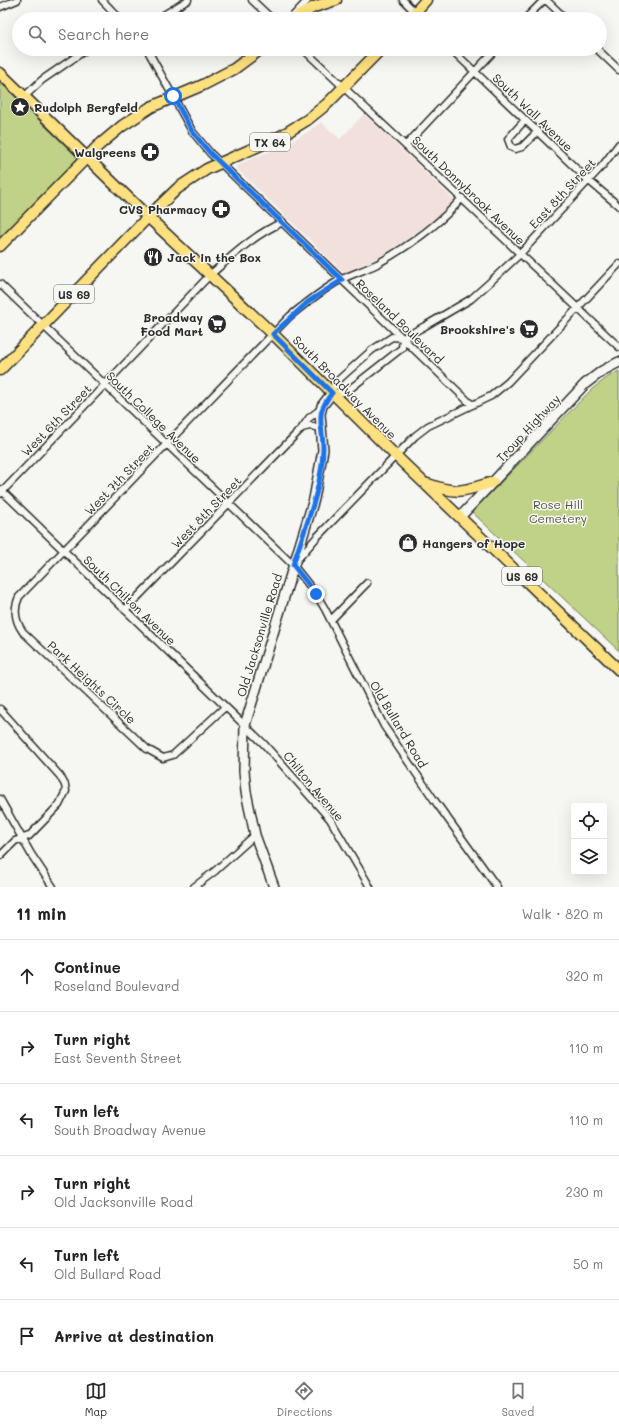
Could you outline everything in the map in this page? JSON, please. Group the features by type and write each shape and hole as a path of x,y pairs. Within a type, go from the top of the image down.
{"main road":[{"path":"305,12 314,7 336,0"},
{"path":"419,12 426,0"},
{"path":"0,246 107,138 133,118 173,96 219,77 242,64 252,56"},
{"name":"TX 64","path":"148,217 178,188 220,163 267,143 296,128 316,113 374,56"},
{"name":"South Broadway Avenue","path":"0,73 148,217 273,334 396,456 619,670"},
{"name":"US 69","path":"0,370 148,217"},
{"name":"Troup Highway","path":"460,517 585,384 602,371 619,362"},
{"path":"321,409 332,393"},
{"name":"Old Jacksonville Road","path":"274,887 255,835 246,792 244,770 245,725 320,475 323,450 321,409"},
{"path":"424,482 453,492 467,490 493,482"}],"street":[{"path":"0,7 17,0"},
{"path":"102,0 113,12"},
{"path":"168,12 188,0"},
{"path":"252,0 265,12"},
{"path":"299,12 308,0"},
{"path":"403,0 412,12"},
{"path":"532,12 545,0 558,12"},
{"path":"25,96 42,80 77,56"},
{"name":"Roseland Boulevard","path":"151,56 192,131 220,163 472,405"},
{"name":"South Donnybrook Avenue","path":"311,56 619,347"},
{"name":"South Wall Avenue","path":"458,56 588,180 619,206"},
{"path":"406,145 489,56"},
{"path":"604,56 619,70"},
{"path":"525,120 508,139 511,147 515,149 522,148 537,132"},
{"name":"East 8th Street","path":"332,393 335,383 372,350 392,337 403,338 471,299 520,254 619,144"},
{"name":"West 7th Street","path":"64,552 273,334 309,301 342,280 375,265 404,248 438,222 462,198"},
{"name":"West 6th Street","path":"1,491 210,275 249,242 269,228 283,222"},
{"path":"293,565 317,537 362,490 428,426 492,396 508,382 619,264"},
{"name":"South College Avenue","path":"0,284 166,445 293,565"},
{"path":"332,393 346,392 402,348 403,338"},
{"name":"West 8th Street","path":"126,610 229,505 310,418 321,409"},
{"path":"302,428 310,426 322,428"},
{"name":"South Chilton Avenue","path":"1,491 245,725"},
{"path":"301,539 309,540 317,537"},
{"name":"Park Heights Circle","path":"64,552 19,598 15,612 19,626 23,632 147,749 163,758 168,758 180,750 225,707"},
{"name":"Old Bullard Road","path":"293,565 316,594 332,620 384,726 435,801 497,887"},
{"path":"332,620 367,583"},
{"path":"0,709 60,776 65,785 64,798 59,805 29,836 22,837 14,841 0,856"},
{"name":"Chilton Avenue","path":"245,725 330,819 370,887"},
{"path":"0,799 54,887"},
{"path":"194,887 216,871 255,835"}],"shaded area":[{"path":"364,114 454,200 441,214 408,239 377,258 344,273 236,168 240,164 282,146 306,133 321,122 340,139"}],"green space":[{"path":"0,82 79,159 0,240"},
{"name":"Rose Hill Cemetery","path":"619,371 619,651 472,512 592,389"}],"place":[{"name":"Rudolph Bergfeld","path":"20,107"},
{"name":"Walgreens","path":"150,152"},
{"name":"CVS Pharmacy","path":"221,209"},
{"name":"Jack in the Box","path":"153,257"},
{"name":"Broadway Food Mart","path":"217,324"},
{"name":"Brookshire's","path":"529,329"},
{"name":"Hangers of Hope","path":"408,543"}],"route":[{"path":"173,96 192,131 210,153 342,280 319,293 290,316 273,334 332,393 321,409 320,414 323,450 320,475 293,565 316,594"}]}
